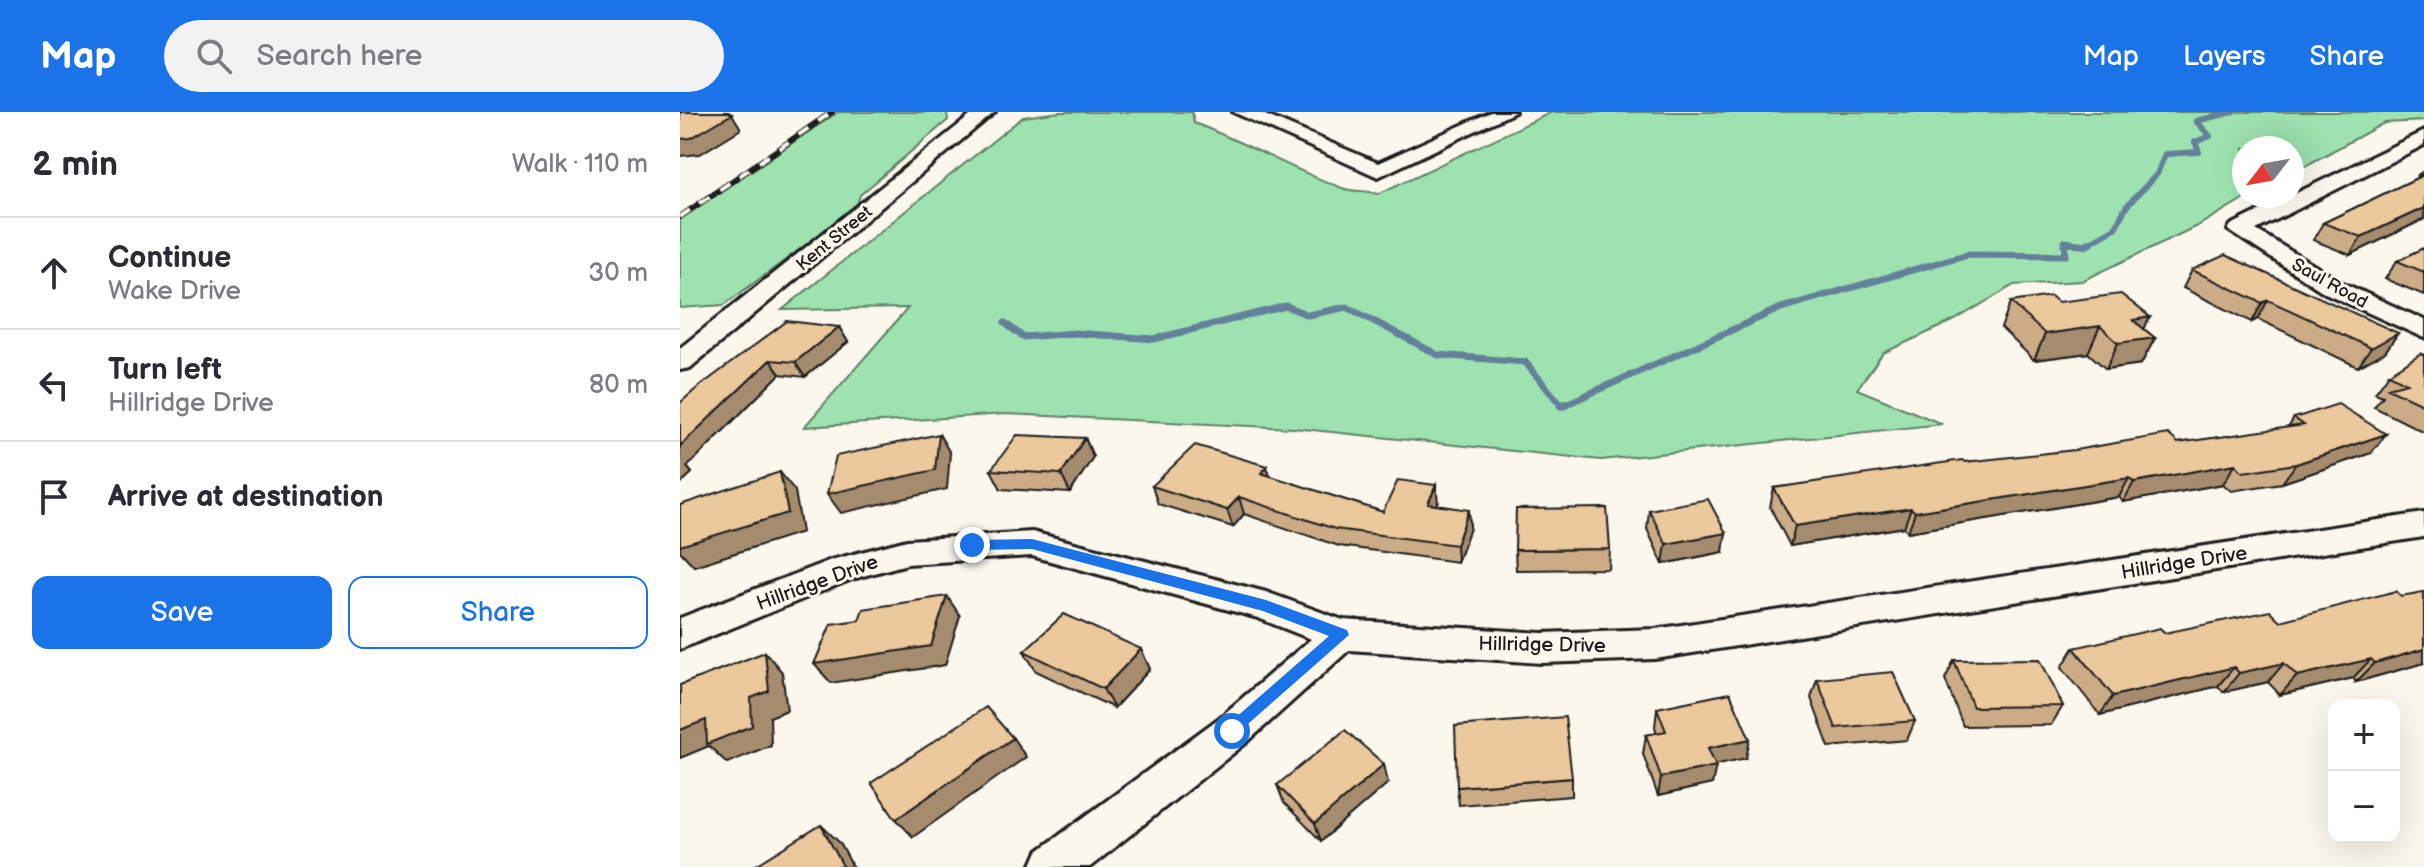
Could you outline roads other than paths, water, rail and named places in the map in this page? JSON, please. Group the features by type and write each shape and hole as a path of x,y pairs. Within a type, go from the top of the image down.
{"street":[{"name":"Kent Street","path":"680,362 986,112"},
{"path":"1242,112 1378,171 1506,112"},
{"name":"Saul Road","path":"2424,137 2239,230 2334,288 2424,330"},
{"name":"Hillridge Drive","path":"680,634 843,569 907,552 1032,544 1266,606 1341,635 1542,648 1655,644 2424,525"},
{"path":"1054,867 1232,731 1341,635"}],"waterway":[{"path":"2087,244 2115,228 2126,207 2157,174 2165,154 2199,152 2195,142 2210,136 2196,121 2233,112"},
{"path":"2087,244 2091,242"},
{"path":"1561,405 1781,308 1968,254 2066,255 2065,244"},
{"path":"2065,244 2076,244"},
{"path":"2065,244 2087,244"},
{"path":"1005,323 1023,337 1075,333 1154,339 1286,306 1308,315 1347,307 1438,355 1525,362 1561,405"}],"railway":[{"path":"680,217 832,112"}]}
